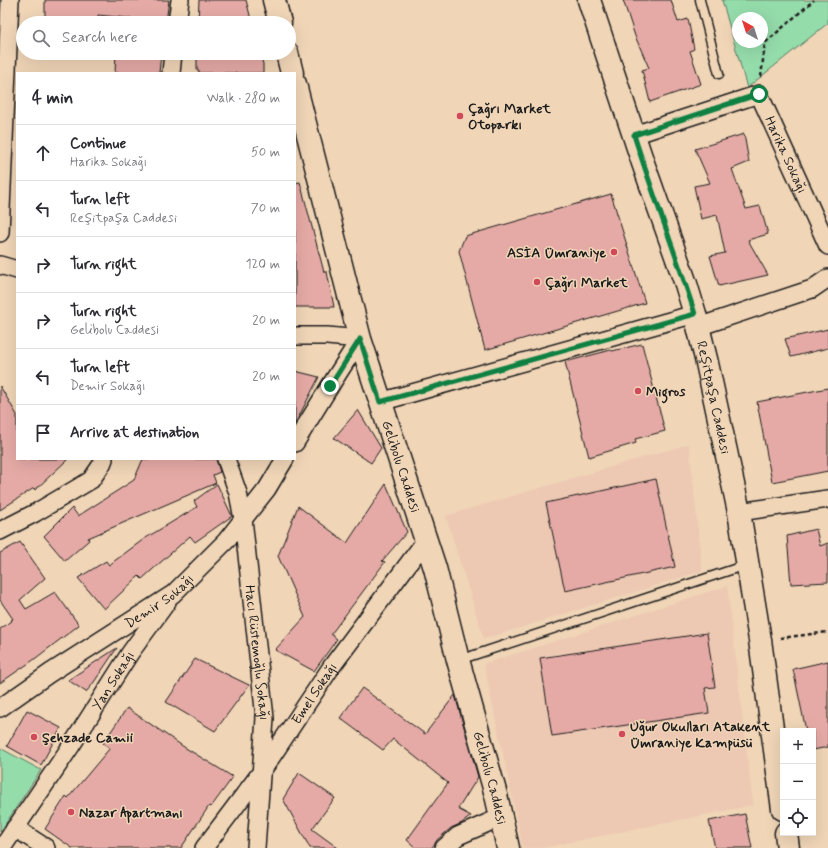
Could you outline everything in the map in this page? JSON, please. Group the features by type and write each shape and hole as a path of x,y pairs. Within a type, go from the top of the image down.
{"street":[{"path":"0,233 10,0"},
{"path":"178,16 180,0"},
{"path":"274,0 278,16"},
{"name":"Reşitpaşa Caddesi","path":"589,0 643,163 686,284 696,320 739,512 760,640 782,800"},
{"path":"171,72 172,60"},
{"path":"289,60 292,72"},
{"name":"Gelibolu Caddesi","path":"296,88 360,339 435,568 508,848"},
{"path":"634,135 759,94"},
{"name":"Harika Sokağı","path":"759,94 828,246"},
{"path":"0,265 16,270"},
{"path":"380,402 812,289 828,278"},
{"path":"296,336 327,336 360,339 296,441"},
{"path":"0,531 35,513 91,480 104,460"},
{"name":"Hacı Rüstemoğlu Sokağı","path":"226,460 238,493 243,519 265,718 256,848"},
{"name":"Demir Sokağı","path":"0,708 50,673 173,594 226,540 267,489 284,460"},
{"path":"739,512 828,499"},
{"name":"Emel Sokağı","path":"204,848 262,771 332,666 426,540"},
{"name":"Yan Sokağı","path":"2,848 71,746 130,653 173,594"},
{"path":"444,848 458,836 501,817"},
{"path":"15,828 46,848"},
{"path":"786,836 788,848"}],"lane":[{"path":"700,0 719,74"},
{"path":"458,660 748,564"}],"path":[{"path":"759,94 765,43 814,0"},
{"path":"760,640 828,632"}],"shaded area":[{"path":"689,444 702,571 484,639 446,516"},
{"name":"Uğur Okulları Atakent Ümraniye Kampüsü","path":"727,586 753,805 541,848 523,848 484,664"}],"green space":[{"path":"722,0 828,0 828,23 747,88 736,48 768,48 768,12 732,12 732,35"},
{"path":"0,748 41,770 0,832"}],"building":[{"path":"45,0 169,0 167,16 45,16"},
{"path":"199,0 246,0 250,16 198,16"},
{"path":"623,0 671,0 678,22 688,19 694,49 690,51 701,84 650,102 642,70 649,68 635,36"},
{"path":"116,60 160,60 159,72 115,72"},
{"path":"197,60 262,60 263,64 263,72 197,71"},
{"path":"744,134 749,162 732,169 746,209 760,206 768,234 748,240 768,275 719,286 710,256 725,253 717,215 701,219 694,186 710,183 695,149"},
{"path":"300,182 324,272 327,272 334,307 296,307 296,183"},
{"name":"Çağrı Market","path":"611,194 645,303 485,350 459,251 465,236"},
{"path":"828,329 828,348 791,357 785,339"},
{"path":"642,344 665,431 635,439 636,443 589,457 565,362 611,350"},
{"path":"296,371 319,377 296,422"},
{"path":"0,386 16,413 16,460 67,460 35,490 34,488 0,510"},
{"path":"828,388 828,471 772,482 757,402"},
{"path":"358,410 381,448 371,463 334,438"},
{"path":"143,460 216,460 220,472 213,475 216,483 88,538 89,540 65,561 44,536 72,508 78,516 134,480"},
{"path":"656,479 675,567 565,591 546,503"},
{"path":"217,484 232,516 195,542 190,536 142,579 139,576 104,609 78,578 106,561 109,565 144,539 197,507 194,501"},
{"path":"386,484 407,532 382,561 385,562 331,634 337,639 314,671 275,650 305,617 278,556 298,506 347,543"},
{"path":"816,529 820,546 828,543 828,582 791,584 787,536"},
{"path":"20,542 45,578 20,600 26,609 55,592 79,625 32,661 0,683 0,629 13,619 0,600 0,553"},
{"path":"707,633 715,687 705,688 709,713 552,736 540,658"},
{"path":"117,648 86,692 68,680"},
{"path":"195,659 249,685 215,731 166,702"},
{"path":"828,661 828,747 816,749 816,728 805,728 793,669"},
{"path":"362,688 425,734 455,695 478,777 458,809 471,816 462,823 451,828 437,840 431,848 416,848 407,840 448,783 393,739 383,750 340,718"},
{"path":"127,708 184,747 233,777 211,807 209,806 181,848 72,848 45,829 66,796 68,798 110,748 103,743"},
{"name":"Şehzade Camii","path":"27,710 61,728 41,765 7,746"},
{"path":"299,773 335,798 312,829 338,848 310,848 283,799"},
{"path":"745,814 752,848 715,848 709,821"}],"place":[{"name":"Çağrı Market Otoparkı","path":"460,116"},
{"name":"ASİA Ümraniye","path":"614,252"},
{"name":"Çağrı Market","path":"537,282"},
{"name":"Migros","path":"638,391"},
{"name":"Uğur Okulları Atakent Ümraniye Kampüsü","path":"622,734"},
{"name":"Şehzade Camii","path":"34,737"},
{"name":"Nazar Apartmanı","path":"71,812"}],"route":[{"path":"330,386 360,339 380,402 695,314 634,135 759,94"}]}
